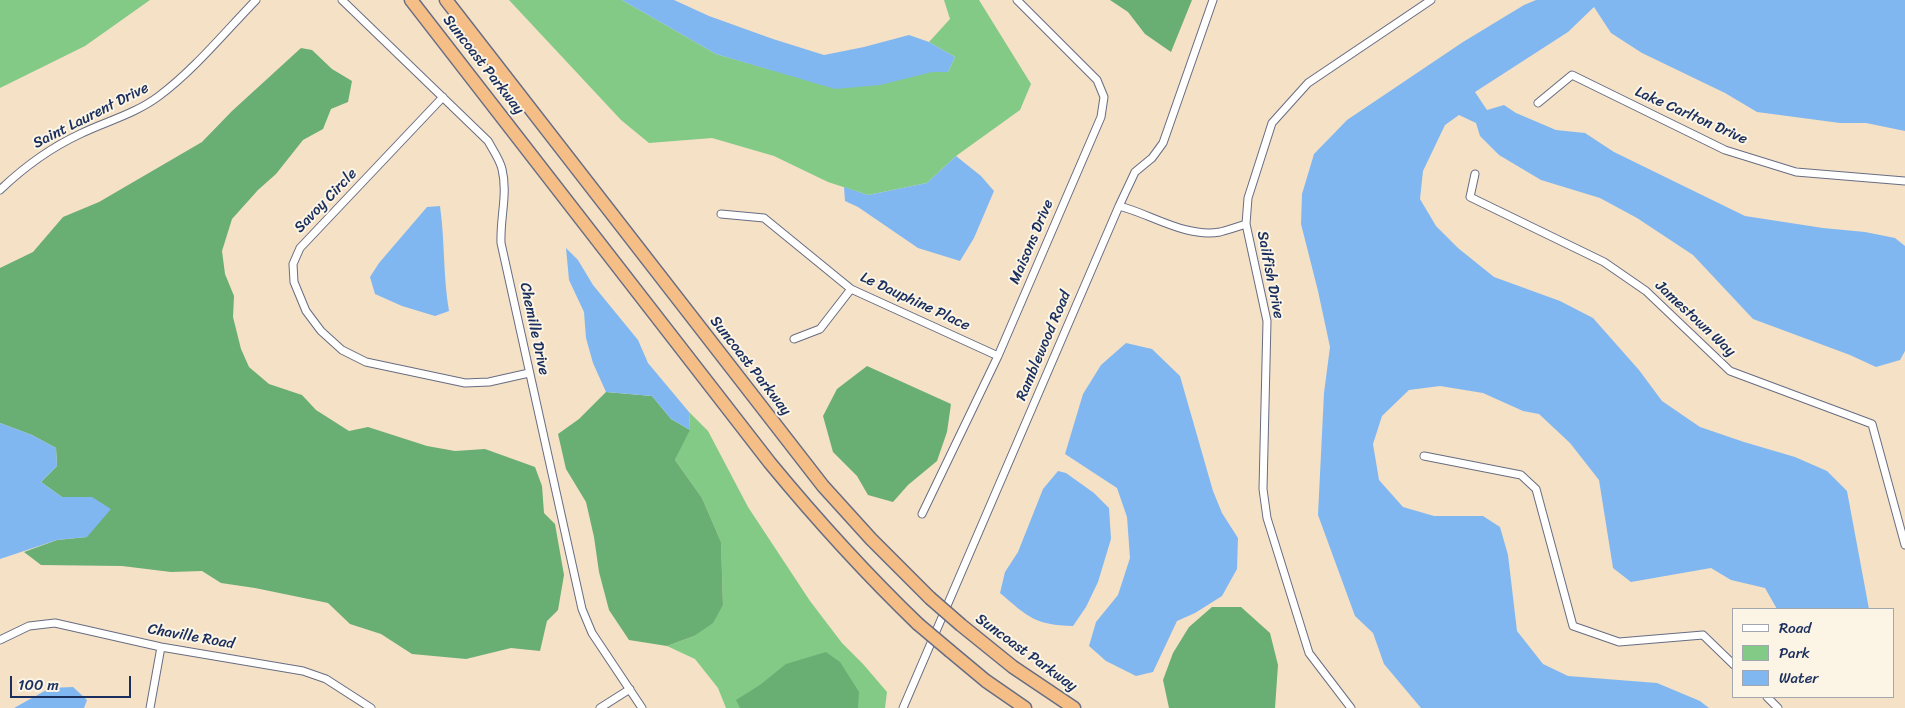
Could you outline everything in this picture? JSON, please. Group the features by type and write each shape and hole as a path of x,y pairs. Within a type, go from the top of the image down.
{"highway":[{"name":"Suncoast Parkway","path":"412,0 815,518 854,561 918,624 986,681 1025,708"},
{"name":"Suncoast Parkway","path":"446,0 824,486 871,539 961,626 1013,667 1074,708"}],"street":[{"name":"Saint Laurent Drive","path":"0,190 24,168 48,150 80,134 129,114 158,96 183,76 256,0"},
{"name":"Chemille Drive","path":"342,0 488,141 502,167 505,191 500,224 501,243 582,609 592,632 642,708"},
{"name":"Maisons Drive","path":"922,514 998,356 1101,117 1104,97 1097,80 1017,0"},
{"name":"Ramblewood Road","path":"903,708 1119,206 1135,172 1152,158 1163,143 1213,0"},
{"name":"Sailfish Drive","path":"1351,708 1309,653 1267,518 1263,489 1267,321 1246,224 1248,198 1272,123 1308,83 1431,0"},
{"name":"Lake Carlton Drive","path":"1538,103 1572,76 1725,150 1796,172 1905,182"},
{"name":"Savoy Circle","path":"443,98 300,248 292,264 294,282 306,311 321,331 342,350 366,362 465,383 489,382 529,373"},
{"name":"Jamestown Way","path":"1475,174 1470,197 1604,262 1646,291 1730,371 1872,424 1905,542"},
{"path":"1119,206 1139,211 1181,228 1199,232 1218,232 1246,224"},
{"name":"Le Dauphine Place","path":"721,214 764,218 852,289 998,356"},
{"path":"794,339 820,329 852,289"},
{"path":"1424,456 1521,475 1536,489 1574,626 1619,642 1703,635 1732,663"},
{"name":"Chaville Road","path":"0,640 28,626 55,623 161,647 303,670 326,679 371,708"},
{"path":"150,708 161,647"},
{"path":"600,708 630,689"},
{"path":"1768,698 1778,708"}],"green space":[{"path":"0,0 150,0 85,46 0,88"},
{"path":"509,0 622,0 716,54 775,71 948,72 955,57 929,42 950,19 944,0 979,0 1031,84 1020,110 956,156 927,183 868,195 828,182 774,156 712,138 649,143 621,120"},
{"path":"1110,0 1192,0 1171,52 1145,34 1128,12"},
{"path":"301,48 312,50 332,69 352,81 348,102 331,109 323,129 303,140 276,174 258,190 232,219 222,251 225,274 234,296 233,317 241,349 249,367 269,384 302,395 316,410 349,431 368,427 427,446 455,451 485,449 535,467 542,486 544,513 555,524 564,575 558,610 547,621 540,651 511,648 466,659 412,654 381,634 350,624 328,603 221,583 202,571 171,572 122,566 41,565 24,552 57,540 87,537 92,497 62,497 41,482 57,466 56,448 32,435 0,423 0,268 33,252 63,217 99,202 202,142 232,111"},
{"path":"867,366 951,404 947,432 937,461 908,485 893,502 868,495 857,476 833,452 823,416 837,389"},
{"path":"606,392 652,396 671,419 690,430 675,460 702,498 721,542 723,605 713,623 694,636 667,646 629,640 609,610 599,572 586,502 566,469 558,434 579,419"},
{"path":"689,412 708,431 748,507 810,601 842,643 887,692 885,708 726,708 718,688 695,659 667,646 694,636 723,605 721,542 702,498 675,460 690,429"},
{"path":"1212,607 1241,607 1270,633 1278,665 1275,708 1169,708 1163,680 1173,653 1189,627"},
{"path":"826,652 840,662 859,692 858,708 740,708 736,700 760,685 786,664"}],"water":[{"path":"622,0 674,0 709,16 824,55 909,35 929,42 955,57 948,72 932,72 880,85 835,89 716,54"},
{"path":"1536,0 1905,0 1905,131 1866,123 1840,123 1757,112 1725,93 1642,53 1611,33 1594,7 1568,32 1475,92 1487,110 1504,105 1516,113 1556,130 1585,133 1614,152 1745,216 1823,228 1865,232 1895,238 1905,246 1905,351 1900,360 1876,367 1850,355 1753,319 1693,255 1637,218 1600,198 1541,180 1499,155 1480,136 1476,123 1459,115 1445,125 1423,171 1420,199 1436,226 1458,248 1494,277 1560,301 1593,318 1639,370 1662,401 1700,427 1795,457 1827,471 1847,491 1869,608 1776,608 1765,588 1731,580 1711,568 1631,582 1613,568 1599,480 1570,443 1539,414 1523,411 1483,393 1440,386 1409,390 1382,416 1373,444 1379,480 1403,507 1434,516 1483,516 1500,527 1508,555 1517,631 1543,664 1568,676 1657,683 1700,701 1709,708 1421,708 1384,664 1373,633 1355,616 1318,515 1324,393 1330,347 1301,224 1302,194 1314,154 1347,120 1463,42 1524,5"},
{"path":"956,156 981,176 994,191 974,238 960,261 918,248 858,207 845,201 844,187 868,195 927,183"},
{"path":"440,206 449,311 435,316 402,306 375,294 370,277 379,263 427,207"},
{"path":"566,248 578,260 593,285 638,340 648,363 689,412 690,430 671,419 652,396 606,392 593,363 586,338 584,312 569,280"},
{"path":"1126,343 1152,349 1180,376 1213,491 1222,513 1238,538 1237,569 1222,596 1195,613 1177,621 1153,672 1136,676 1106,661 1089,646 1096,622 1118,595 1130,558 1127,517 1117,488 1065,454 1083,394 1101,365"},
{"path":"0,423 32,435 56,448 57,466 41,482 62,497 92,497 111,509 87,537 57,540 0,559"},
{"path":"1058,471 1066,473 1094,493 1109,508 1111,539 1098,582 1086,607 1073,626 1050,624 1033,618 1025,614 1000,593 1005,572 1018,552 1043,489"},
{"path":"73,687 87,700 84,708 14,708 50,688"}]}
